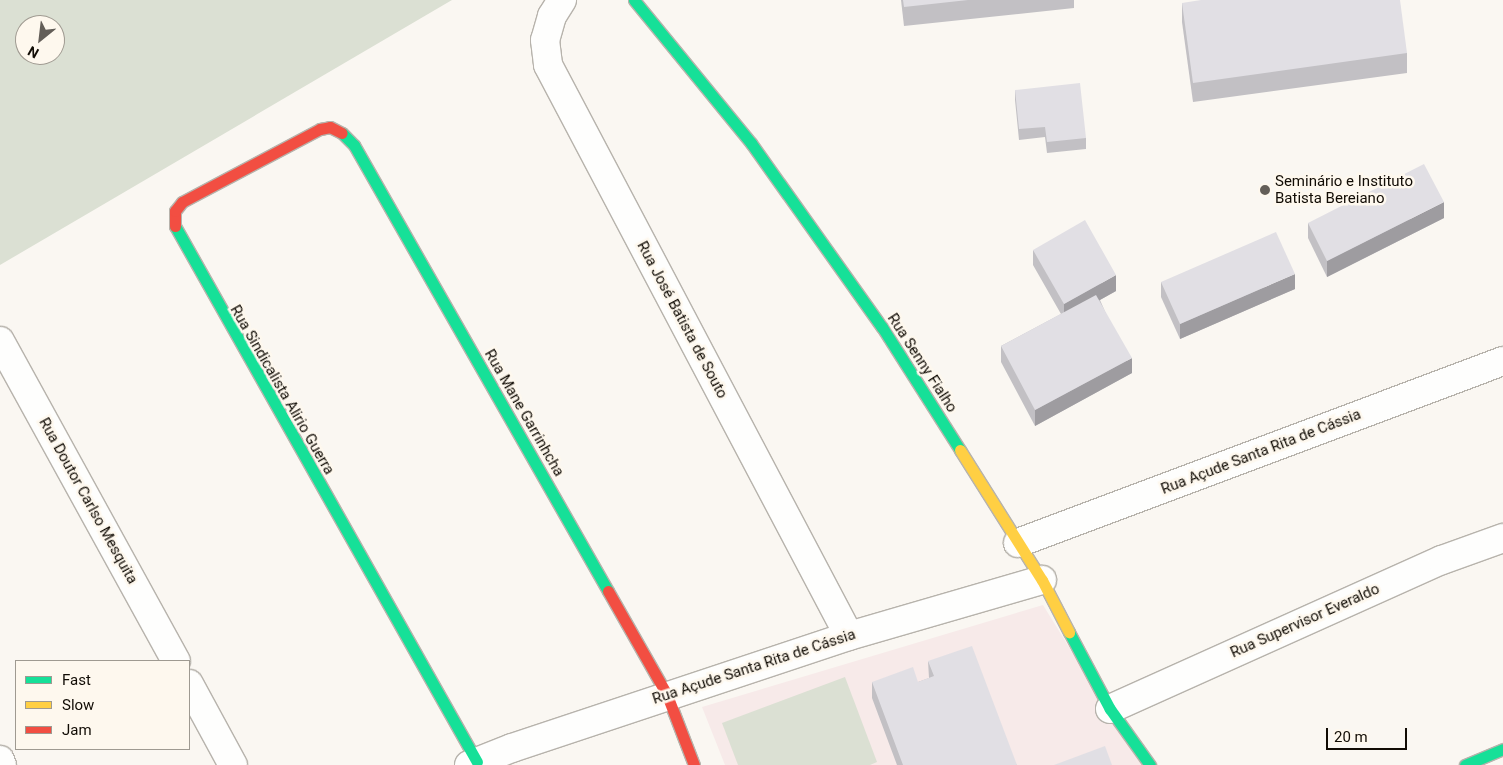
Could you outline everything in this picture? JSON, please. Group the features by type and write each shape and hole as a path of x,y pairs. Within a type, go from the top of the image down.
{"street":[{"name":"Rua José Batista de Souto","path":"562,0 552,16 545,40 548,65 849,636"},
{"name":"Rua Senny Fialho","path":"634,0 751,143 882,327 1042,580 1110,710 1150,765"},
{"name":"Rua Sindicalista Alirio Guerra","path":"354,145 344,134 330,127 320,129 182,202 175,212 175,228 473,764"},
{"name":"Rua Mane Garrinhcha","path":"354,145 667,695 694,765"},
{"name":"Rua Doutor Carlso Mesquita","path":"0,341 175,660"},
{"name":"Rua Açude Santa Rita de Cássia","path":"1018,543 1503,361"},
{"name":"Rua Supervisor Everaldo","path":"1110,710 1442,560 1503,538"},
{"name":"Rua Açude Santa Rita de Cássia","path":"473,764 515,756 667,695 849,636 1042,580"},
{"path":"190,686 233,765"},
{"path":"1465,765 1503,749"},
{"path":"0,760 2,765"}],"shaded area":[{"path":"0,0 452,0 0,265"},
{"path":"1043,605 1142,765 725,765 702,707"},
{"path":"845,677 877,762 870,765 738,765 722,723"}],"building":[{"path":"903,0 968,0 904,7"},
{"path":"1201,0 1400,0 1407,53 1193,83 1182,3"},
{"path":"1080,83 1086,138 1047,142 1045,127 1019,129 1015,90"},
{"path":"1424,164 1444,202 1327,261 1308,223"},
{"path":"1085,220 1116,275 1064,304 1033,250"},
{"path":"1276,232 1295,274 1180,324 1161,282"},
{"path":"1096,295 1132,358 1035,410 1001,346"},
{"path":"972,646 1017,765 903,765 872,682 913,667 918,682 934,676 928,661"},
{"path":"1105,746 1112,765 1054,765"}],"traffic: fast":[{"path":"634,0 751,143 882,327 960,450"},
{"path":"342,133 354,145 608,591"},
{"path":"175,226 477,762"},
{"path":"1069,632 1110,709 1150,765"},
{"path":"1465,765 1503,749"}],"traffic: slow":[{"path":"960,450 1042,580 1069,632"}],"traffic: jam":[{"path":"175,226 175,211 182,202 320,129 330,127 342,133"},
{"path":"608,591 667,695 694,765"}],"place":[{"name":"Seminário e Instituto Batista Bereiano","path":"1265,190"}]}
